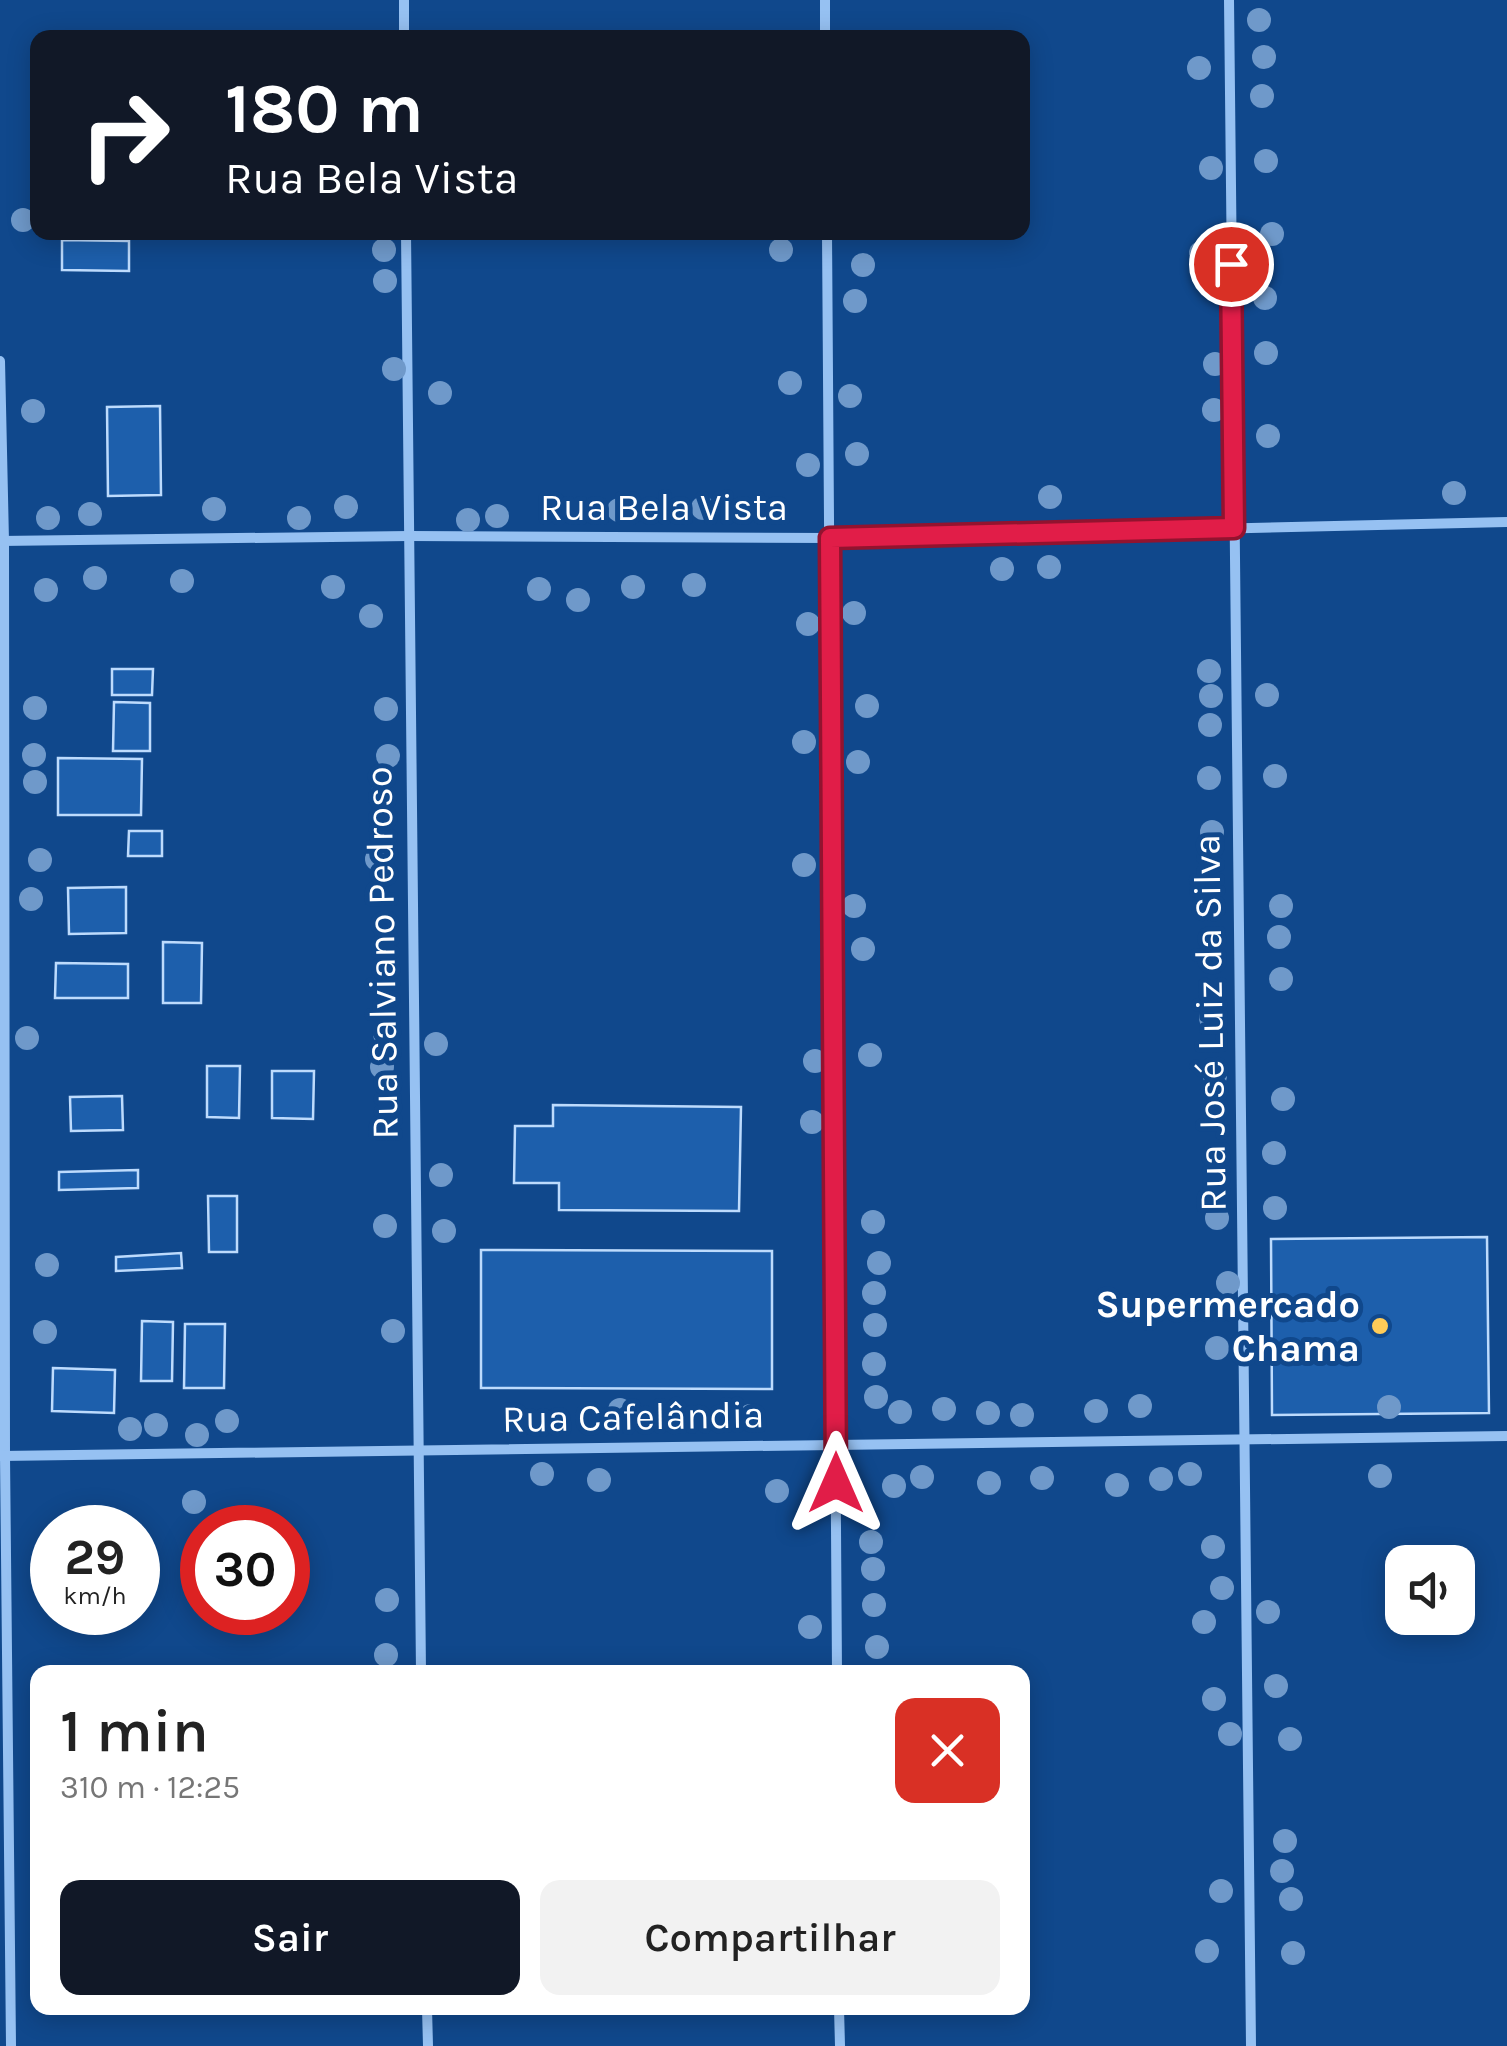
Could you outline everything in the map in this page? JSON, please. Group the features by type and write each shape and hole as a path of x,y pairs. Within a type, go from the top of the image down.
{"street":[{"path":"404,0 404,30"},
{"path":"825,0 825,30"},
{"name":"Rua José Luiz da Silva","path":"1229,0 1252,2046"},
{"name":"Rua Salviano Pedroso","path":"406,240 421,1665"},
{"path":"827,240 837,1665"},
{"path":"0,361 2,1456 11,2046"},
{"name":"Rua Bela Vista","path":"2,541 408,536 830,538 1507,522"},
{"name":"Rua Cafelândia","path":"2,1456 1507,1436"},
{"path":"428,2015 428,2046"},
{"path":"839,2015 840,2046"}],"building":[{"path":"62,240 129,241 129,271 62,270"},
{"path":"160,406 161,495 108,496 107,407"},
{"path":"112,669 153,669 152,695 112,695"},
{"path":"114,702 150,703 150,751 113,751"},
{"path":"58,758 142,759 141,815 58,815"},
{"path":"129,831 162,831 162,856 128,856"},
{"path":"126,887 126,933 69,934 68,888"},
{"path":"163,942 202,943 201,1003 163,1003"},
{"path":"56,963 128,964 128,998 55,998"},
{"path":"207,1066 240,1066 239,1118 207,1117"},
{"path":"272,1071 314,1071 313,1119 272,1118"},
{"path":"122,1096 123,1130 71,1131 70,1097"},
{"path":"553,1105 741,1107 739,1211 559,1210 559,1183 514,1183 515,1126 553,1126"},
{"path":"138,1170 138,1188 59,1190 59,1172"},
{"path":"208,1196 237,1196 237,1252 209,1252"},
{"name":"Supermercado Chama","path":"1487,1237 1489,1413 1272,1415 1271,1239"},
{"path":"481,1250 772,1251 772,1389 481,1388"},
{"path":"181,1253 182,1268 116,1271 116,1257"},
{"path":"142,1321 173,1322 172,1381 141,1381"},
{"path":"185,1324 225,1324 224,1388 184,1388"},
{"path":"53,1368 115,1370 114,1413 52,1411"}],"place":[{"name":"Supermercado Chama","path":"1380,1326"}],"route":[{"path":"836,1483 830,538 1234,528 1231,264"}]}
